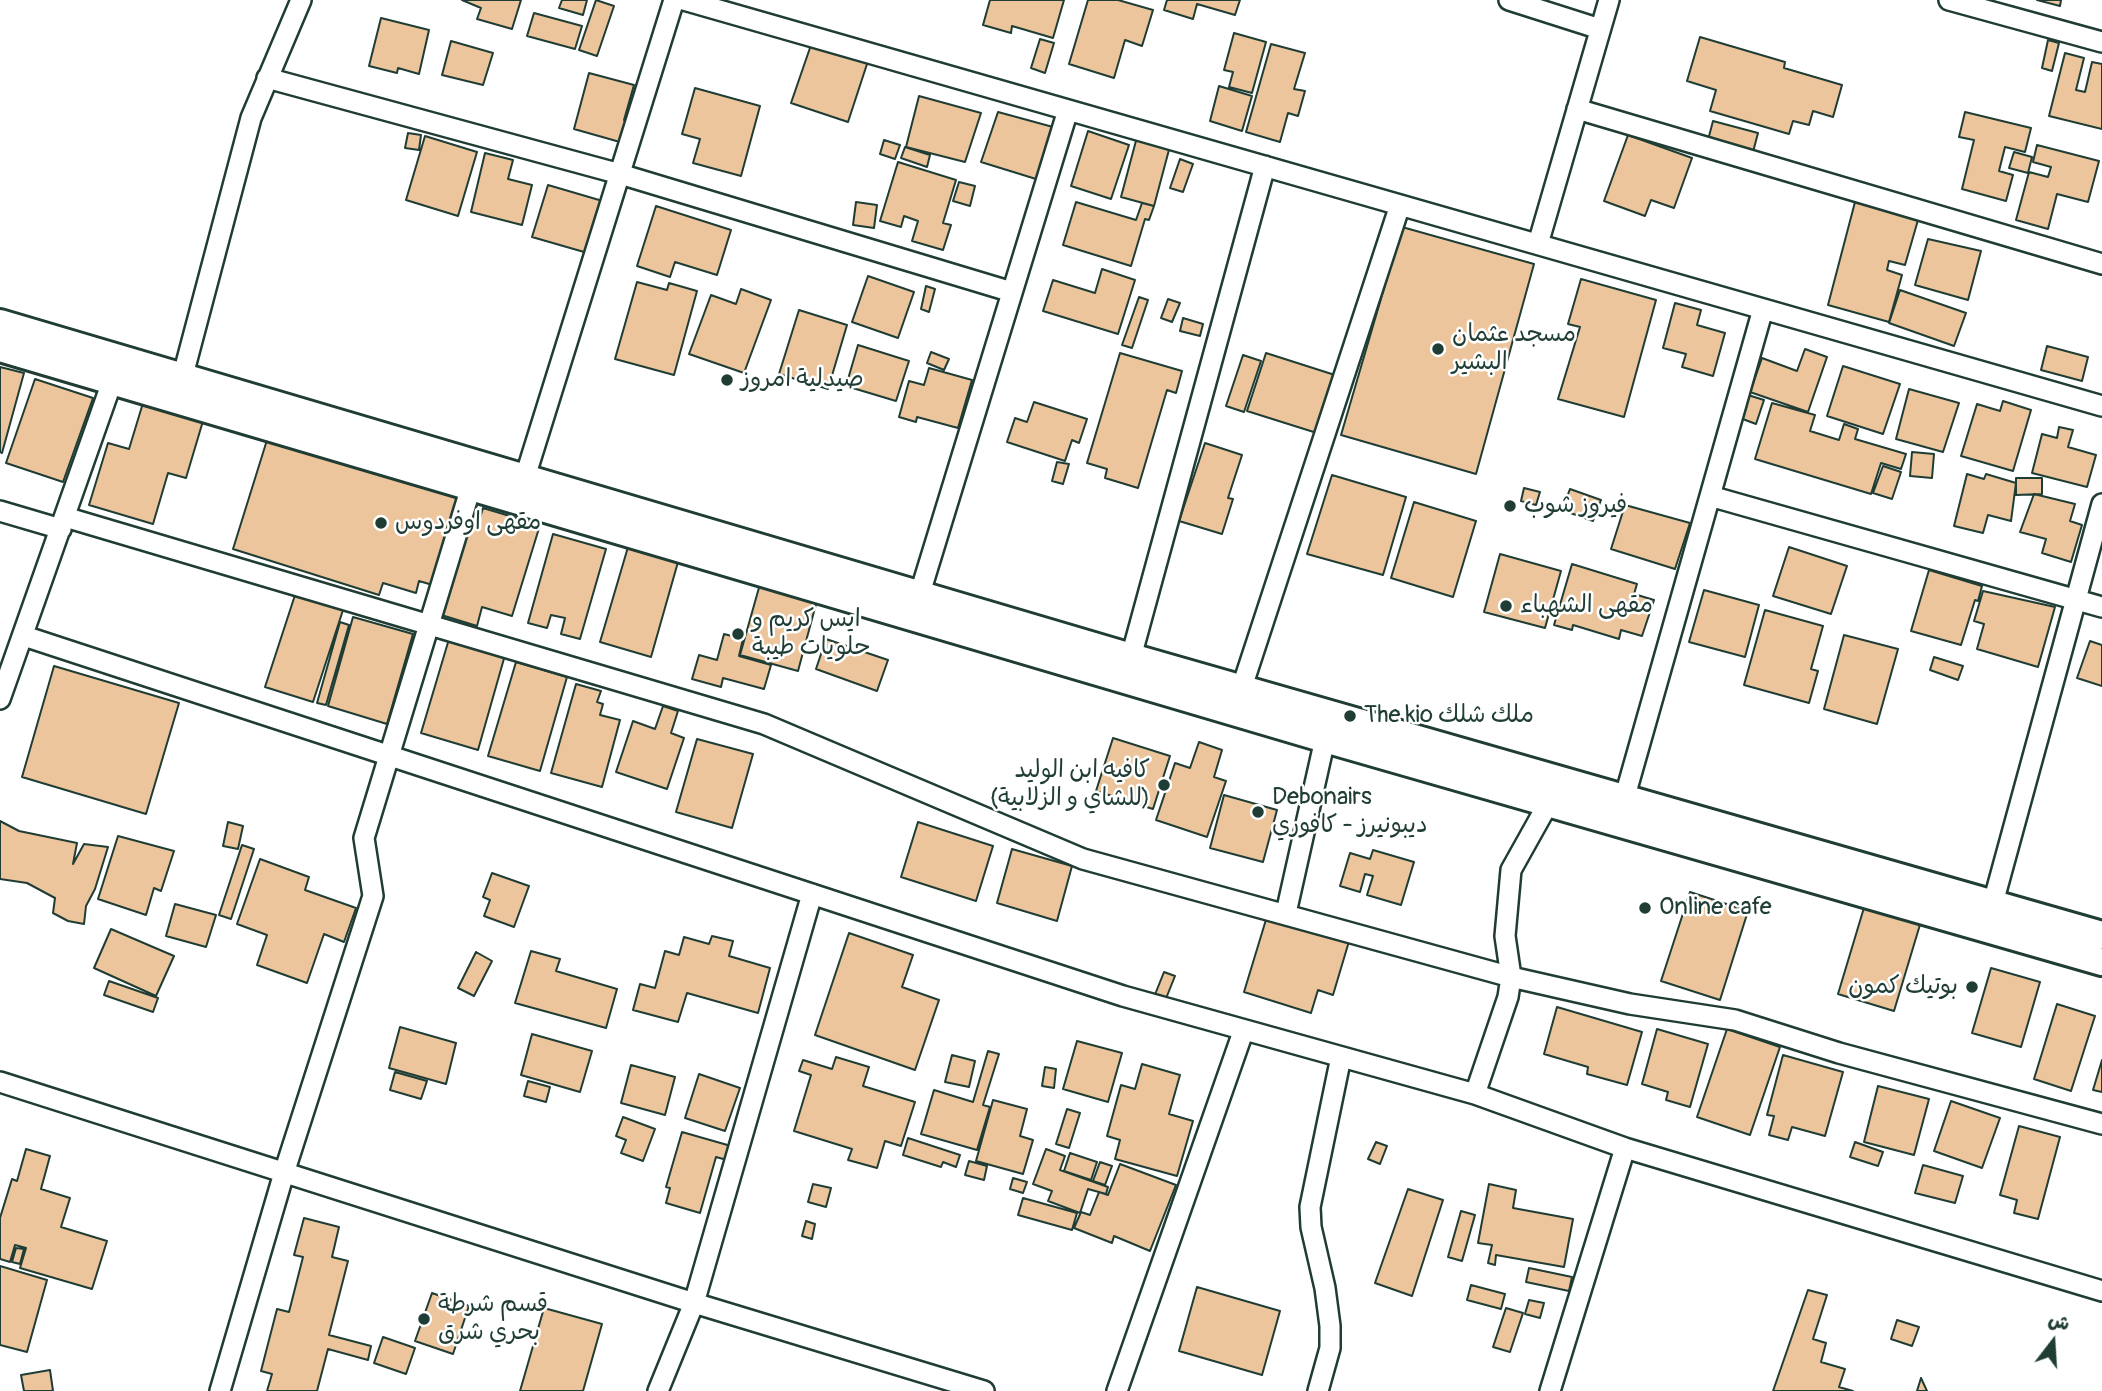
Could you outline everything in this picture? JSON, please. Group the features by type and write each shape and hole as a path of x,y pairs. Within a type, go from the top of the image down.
{"street":[{"path":"183,375 251,118 301,0"},
{"path":"522,488 674,0"},
{"path":"684,0 2102,406"},
{"path":"1509,0 1600,29"},
{"path":"1538,244 1609,0"},
{"path":"1950,0 2102,42"},
{"path":"267,78 620,174 1012,292"},
{"path":"1577,109 2102,264"},
{"path":"919,593 1068,110"},
{"path":"1131,657 1265,166"},
{"path":"1208,705 1242,687 1400,205"},
{"path":"1591,815 1625,796 1763,309"},
{"path":"0,323 183,375 522,488 1208,705 2102,962"},
{"path":"0,348 113,379 471,487 522,488 919,593 1131,657 1625,796 2102,935"},
{"path":"0,699 8,659 24,636 113,379"},
{"path":"220,1391 284,1173 373,896 364,838 471,487"},
{"path":"1710,496 2102,607"},
{"path":"1993,903 2102,504"},
{"path":"0,511 63,523 430,624 764,724 1083,859 1511,977 1630,1004 1735,1020 1839,1054 2102,1124"},
{"path":"24,636 1243,1032 1475,1094 1625,1148 2102,1291"},
{"path":"1286,913 1325,739"},
{"path":"1475,1094 1508,997 1511,977 1505,936 1511,870 1549,802"},
{"path":"658,1391 694,1303 813,894"},
{"path":"1117,1391 1243,1032"},
{"path":"1318,1391 1331,1348 1325,1287 1311,1227 1310,1207 1341,1057"},
{"path":"0,1082 694,1303 984,1391"},
{"path":"1550,1391 1625,1148"}],"building":[{"path":"462,0 521,0 512,29 477,19 481,8"},
{"path":"562,0 587,0 583,15 559,8"},
{"path":"596,0 614,6 597,56 579,50"},
{"path":"990,0 1064,0 1053,38 1012,26 1011,33 983,25"},
{"path":"1088,0 1118,0 1153,10 1142,46 1125,40 1114,78 1069,64"},
{"path":"1167,0 1240,0 1235,15 1197,4 1193,19 1164,10"},
{"path":"2037,0 2061,0 2060,6"},
{"path":"534,13 582,26 575,49 527,36"},
{"path":"381,18 429,30 419,74 398,68 397,73 369,66"},
{"path":"1234,33 1266,42 1252,93 1229,87 1233,72 1224,70"},
{"path":"1700,37 1785,62 1784,68 1842,85 1833,117 1813,111 1809,125 1793,121 1789,134 1710,111 1716,90 1687,81"},
{"path":"1040,39 1054,43 1045,73 1031,68"},
{"path":"2048,40 2059,43 2052,71 2042,68"},
{"path":"451,41 493,53 483,85 442,75"},
{"path":"812,42 868,61 848,122 791,103"},
{"path":"1271,44 1305,53 1294,89 1305,91 1298,116 1288,113 1280,142 1246,132"},
{"path":"2065,53 2084,58 2076,90 2085,92 2092,62 2102,64 2102,129 2049,116"},
{"path":"589,73 634,85 624,120 633,122 627,144 574,129"},
{"path":"1219,86 1252,96 1242,131 1210,121"},
{"path":"695,88 760,106 741,176 693,163 700,139 682,134"},
{"path":"919,96 981,113 965,162 906,147"},
{"path":"998,112 1053,127 1036,179 981,162"},
{"path":"1965,112 2031,128 2025,152 2005,147 1999,171 2013,175 2006,201 1962,189 1974,140 1959,137"},
{"path":"1713,121 1758,133 1753,152 1708,140"},
{"path":"1088,131 1129,145 1111,199 1071,186"},
{"path":"408,133 421,135 419,150 405,148"},
{"path":"1628,135 1692,158 1674,208 1651,200 1645,216 1604,201"},
{"path":"425,136 477,152 458,216 406,200"},
{"path":"1137,137 1170,146 1154,206 1121,197"},
{"path":"884,140 900,145 895,159 880,154"},
{"path":"2037,145 2099,161 2088,202 2057,194 2048,229 2016,220 2029,172 2048,177 2051,167 2033,162"},
{"path":"905,147 930,155 927,167 901,158"},
{"path":"2014,152 2032,157 2028,173 2009,168"},
{"path":"485,153 513,160 508,179 532,185 522,225 471,212"},
{"path":"1180,159 1193,164 1183,192 1170,188"},
{"path":"898,162 956,180 943,223 951,225 943,250 912,241 918,221 904,216 901,227 880,221"},
{"path":"959,182 975,186 970,206 953,201"},
{"path":"548,185 606,202 591,254 532,237"},
{"path":"856,202 877,205 874,228 853,225"},
{"path":"1076,202 1136,220 1142,203 1154,206 1149,220 1145,219 1131,266 1063,245"},
{"path":"1855,202 1918,220 1905,265 1889,261 1887,270 1902,275 1889,322 1828,305"},
{"path":"656,206 731,230 717,275 675,262 670,277 637,266"},
{"name":"مسجد عثمان البشير","path":"1402,227 1534,264 1476,474 1341,435"},
{"path":"1928,239 1981,251 1968,300 1915,285"},
{"path":"1102,269 1135,280 1118,334 1043,311 1053,280 1095,293"},
{"path":"868,276 914,292 898,338 852,322"},
{"path":"1581,279 1656,300 1624,417 1558,399 1580,327 1568,324"},
{"path":"637,282 667,290 669,283 697,291 674,375 615,359"},
{"path":"926,286 935,289 929,312 921,309"},
{"path":"741,289 771,300 744,373 689,354 711,295 736,304"},
{"path":"1900,290 1966,313 1954,346 1889,323"},
{"path":"1139,297 1148,300 1132,348 1122,345"},
{"path":"1168,299 1180,303 1172,322 1161,318"},
{"path":"1675,303 1701,310 1697,325 1725,333 1713,376 1682,367 1686,354 1663,348"},
{"path":"799,310 847,325 828,389 779,374"},
{"path":"1183,318 1203,324 1200,336 1180,331"},
{"path":"858,345 909,361 896,401 846,386"},
{"path":"2047,346 2088,357 2082,381 2041,370"},
{"path":"1805,349 1827,357 1808,412 1750,392 1762,358 1797,371"},
{"path":"931,352 949,359 944,370 927,363"},
{"path":"1120,353 1182,371 1176,393 1167,390 1138,488 1105,478 1107,469 1087,463"},
{"path":"1266,353 1338,376 1320,434 1247,411"},
{"path":"1243,355 1261,361 1244,412 1226,406"},
{"path":"1843,366 1900,384 1883,434 1827,416"},
{"path":"0,367 24,373 2,453 0,452"},
{"path":"929,368 972,380 958,428 917,417 916,422 899,417 909,381 924,385"},
{"path":"35,379 93,398 63,482 6,463"},
{"path":"1909,389 1959,403 1943,452 1896,439"},
{"path":"1748,395 1764,400 1756,424 1740,418"},
{"path":"2003,401 2031,410 2013,471 1961,456 1977,404 2000,411"},
{"path":"1034,402 1087,419 1079,443 1072,440 1065,461 1007,442 1015,418 1027,422"},
{"path":"143,403 203,421 186,478 168,473 153,524 89,505 108,443 129,449"},
{"path":"1772,403 1815,415 1810,431 1839,440 1844,424 1858,429 1855,439 1906,454 1901,469 1881,463 1871,494 1755,459"},
{"path":"2059,427 2073,430 2068,447 2096,455 2087,487 2032,473 2042,434 2057,438"},
{"path":"294,439 461,492 436,586 419,581 416,593 383,583 379,595 233,549 267,440 291,448"},
{"path":"1205,443 1242,455 1228,498 1233,499 1222,534 1179,521"},
{"path":"1912,452 1934,454 1932,478 1910,476"},
{"path":"1057,462 1069,464 1063,484 1052,481"},
{"path":"1883,466 1901,472 1892,499 1873,493"},
{"path":"1967,474 1984,479 1986,474 2016,483 2011,521 1988,515 1983,533 1954,526"},
{"path":"1332,475 1406,497 1383,575 1307,554"},
{"path":"2016,478 2042,478 2042,494 2016,495"},
{"path":"1524,488 1540,492 1536,505 1521,501"},
{"path":"1570,489 1601,500 1593,521 1562,510"},
{"path":"2034,494 2075,504 2070,521 2082,525 2071,562 2042,553 2046,539 2020,532"},
{"path":"1414,502 1476,521 1453,597 1391,578"},
{"path":"1625,505 1690,523 1675,569 1611,549"},
{"path":"483,508 540,525 512,616 482,607 477,626 438,614 465,524 477,528"},
{"path":"553,534 606,549 580,639 561,634 565,618 551,615 547,628 528,623"},
{"path":"628,547 678,562 651,657 600,642"},
{"path":"1789,547 1847,566 1831,614 1773,596"},
{"path":"1500,554 1561,571 1545,628 1484,612"},
{"path":"1572,564 1637,584 1634,594 1654,600 1642,636 1621,630 1619,639 1573,625 1572,630 1554,625"},
{"path":"1929,570 1982,586 1961,645 1911,631"},
{"path":"762,577 819,593 798,671 740,655"},
{"path":"1704,590 1759,605 1745,657 1689,642"},
{"path":"1983,591 2055,607 2038,667 1977,649 1984,624 1974,621"},
{"path":"296,592 344,607 313,702 265,687"},
{"path":"1765,610 1823,626 1811,669 1818,671 1809,703 1744,685"},
{"path":"353,617 413,634 387,724 328,706"},
{"path":"340,622 349,625 326,705 317,703"},
{"path":"724,634 743,639 739,656 771,665 764,689 723,678 721,687 692,679 699,655 717,660"},
{"path":"1844,635 1898,649 1877,724 1824,709"},
{"path":"449,639 505,655 478,750 421,733"},
{"path":"826,639 888,660 877,691 816,669"},
{"path":"2090,641 2102,645 2102,686 2077,678"},
{"path":"1934,657 1963,666 1958,680 1930,670"},
{"path":"516,662 567,677 540,771 488,756"},
{"path":"54,666 179,703 146,814 22,777"},
{"path":"576,684 601,691 597,702 603,704 600,715 620,720 602,787 551,773"},
{"path":"663,706 678,711 671,733 684,738 667,789 616,772 633,721 655,729"},
{"path":"1113,738 1170,756 1153,809 1096,791"},
{"path":"697,739 753,754 732,828 676,812"},
{"path":"1199,742 1222,750 1214,777 1226,781 1207,837 1156,820 1175,763 1190,768"},
{"path":"1224,795 1277,810 1263,862 1210,848"},
{"path":"0,821 19,831 77,843 73,864 84,844 108,847 95,889 86,906 84,924 68,921 53,913 55,898 27,883 0,879"},
{"path":"228,822 243,826 238,849 223,846"},
{"path":"918,822 993,846 976,901 901,877"},
{"path":"118,836 174,851 161,891 154,888 146,915 98,899"},
{"path":"242,845 254,849 231,919 219,915"},
{"path":"1012,849 1072,866 1057,921 997,903"},
{"path":"1373,850 1414,862 1401,905 1367,895 1373,876 1365,874 1360,892 1340,886 1350,853 1370,859"},
{"path":"260,859 309,877 305,890 356,908 344,942 324,934 307,983 257,965 267,935 237,924"},
{"path":"492,873 529,886 514,927 484,916 490,900 483,897"},
{"path":"1690,892 1748,911 1720,1000 1661,981"},
{"path":"1866,901 1922,918 1894,1011 1838,994"},
{"path":"175,904 216,915 206,947 166,936"},
{"path":"1268,913 1350,938 1333,995 1318,990 1311,1013 1244,992"},
{"path":"111,929 174,956 156,996 94,968"},
{"path":"849,933 913,955 902,987 939,1000 915,1070 815,1035"},
{"path":"712,936 733,941 729,956 770,968 758,1013 687,993 678,1022 633,1010 640,984 655,988 665,951 679,955 684,937 709,944"},
{"path":"531,951 560,959 556,971 617,989 606,1028 515,1003"},
{"path":"476,952 492,961 474,996 458,988"},
{"path":"1991,968 2040,982 2021,1047 1972,1033"},
{"path":"1164,972 1175,976 1165,1001 1154,997"},
{"path":"109,981 158,998 153,1012 104,995"},
{"path":"2057,1004 2095,1016 2071,1091 2034,1079"},
{"path":"1557,1007 1642,1032 1627,1085 1587,1074 1588,1067 1544,1054"},
{"path":"400,1027 456,1043 446,1084 389,1068"},
{"path":"1657,1029 1708,1044 1690,1107 1666,1100 1668,1092 1642,1084"},
{"path":"1727,1029 1780,1047 1750,1135 1697,1117"},
{"path":"532,1034 592,1051 580,1092 521,1075"},
{"path":"1077,1041 1122,1053 1108,1102 1063,1089"},
{"path":"988,1051 999,1054 983,1105 990,1107 977,1150 921,1134 934,1090 973,1102"},
{"path":"952,1055 975,1061 969,1087 945,1082"},
{"path":"1783,1055 1843,1072 1825,1136 1792,1127 1788,1140 1769,1135 1774,1116 1767,1115"},
{"path":"836,1057 869,1067 863,1086 915,1102 901,1146 885,1141 877,1168 848,1160 852,1149 794,1131 811,1075 799,1071 803,1060 832,1069"},
{"path":"2102,1060 2102,1092 2093,1090"},
{"path":"1142,1064 1180,1075 1169,1114 1193,1121 1177,1176 1115,1159 1120,1140 1107,1136 1121,1085 1135,1089"},
{"path":"631,1065 675,1077 665,1115 621,1103"},
{"path":"1045,1067 1056,1069 1054,1088 1042,1086"},
{"path":"395,1072 427,1081 421,1099 390,1090"},
{"path":"699,1074 740,1088 725,1131 685,1118"},
{"path":"528,1081 550,1087 546,1102 524,1096"},
{"path":"1878,1086 1929,1099 1914,1155 1864,1142"},
{"path":"993,1100 1027,1109 1020,1136 1033,1140 1023,1174 976,1161"},
{"path":"1951,1101 2000,1118 1982,1168 1934,1151"},
{"path":"1067,1109 1080,1113 1069,1148 1056,1144"},
{"path":"623,1117 655,1129 643,1161 621,1153 626,1140 616,1136"},
{"path":"2019,1126 2060,1137 2038,1219 2014,1213 2017,1200 2000,1195"},
{"path":"682,1132 731,1146 727,1160 716,1157 700,1213 666,1203 670,1188 666,1187"},
{"path":"908,1138 960,1155 956,1167 943,1162 941,1167 903,1155"},
{"path":"1376,1142 1387,1146 1380,1164 1368,1159"},
{"path":"1855,1142 1883,1152 1878,1166 1850,1157"},
{"path":"26,1149 50,1156 41,1189 70,1198 61,1227 107,1241 92,1289 20,1268 26,1248 15,1245 10,1262 0,1259 0,1218 12,1179 17,1181"},
{"path":"1046,1149 1065,1156 1060,1170 1108,1187 1106,1194 1088,1189 1080,1213 1048,1201 1052,1191 1033,1184"},
{"path":"1070,1153 1097,1162 1091,1180 1064,1171"},
{"path":"969,1161 987,1166 984,1180 965,1175"},
{"path":"1100,1162 1112,1166 1105,1185 1093,1181"},
{"path":"1120,1164 1176,1185 1150,1251 1114,1236 1112,1243 1074,1228 1081,1212 1090,1215 1099,1192 1108,1195"},
{"path":"1923,1165 1963,1176 1955,1203 1915,1193"},
{"path":"1013,1178 1027,1182 1023,1193 1010,1189"},
{"path":"813,1184 831,1188 826,1207 808,1202"},
{"path":"1489,1184 1516,1190 1513,1208 1573,1219 1564,1267 1496,1255 1495,1265 1488,1263 1492,1245 1478,1243"},
{"path":"1408,1189 1443,1200 1412,1296 1375,1283"},
{"path":"1023,1198 1077,1213 1072,1230 1018,1215"},
{"path":"1461,1211 1475,1215 1462,1261 1448,1257"},
{"path":"304,1218 339,1227 332,1257 348,1261 329,1335 371,1346 368,1360 328,1349 317,1391 267,1391 272,1374 261,1371 277,1309 289,1312 303,1257 294,1255"},
{"path":"806,1221 815,1224 812,1239 802,1236"},
{"path":"16,1248 24,1249 20,1264 12,1262"},
{"path":"0,1266 47,1280 27,1352 0,1345"},
{"path":"1529,1268 1572,1277 1569,1291 1526,1282"},
{"path":"1471,1285 1505,1294 1501,1309 1467,1300"},
{"path":"1197,1287 1280,1311 1262,1375 1179,1351"},
{"path":"1808,1290 1827,1295 1813,1339 1826,1343 1821,1362 1845,1369 1839,1387 1853,1391 1773,1391"},
{"path":"432,1293 469,1306 453,1354 415,1341"},
{"path":"1529,1300 1544,1303 1540,1318 1525,1314"},
{"path":"544,1308 602,1324 583,1391 520,1391"},
{"path":"1506,1308 1523,1313 1510,1352 1493,1347"},
{"path":"1897,1320 1919,1327 1912,1346 1891,1339"},
{"path":"383,1337 415,1348 406,1374 374,1363"},
{"path":"50,1370 53,1391 24,1391 21,1375"},
{"path":"1921,1378 1927,1391 1917,1391"}],"place":[{"name":"مسجد عثمان البشير","path":"1438,349"},
{"name":"صيدلية امروز","path":"727,380"},
{"name":"فيروز شوب","path":"1510,506"},
{"name":"مقهى اوفردوس","path":"381,523"},
{"name":"مقهى الشهباء","path":"1506,606"},
{"name":"ايس كريم و حلويات طيبة","path":"738,634"},
{"name":"The kio ملك شلك","path":"1350,716"},
{"name":"كافيه ابن الوليد (للشاي و الزلابية)","path":"1164,785"},
{"name":"Debonairs ديبونيرز - كافوري","path":"1258,812"},
{"name":"Online cafe","path":"1645,908"},
{"name":"بوتيك كمون","path":"1972,987"},
{"name":"قسم شرطة بحري شرق","path":"424,1319"}]}
